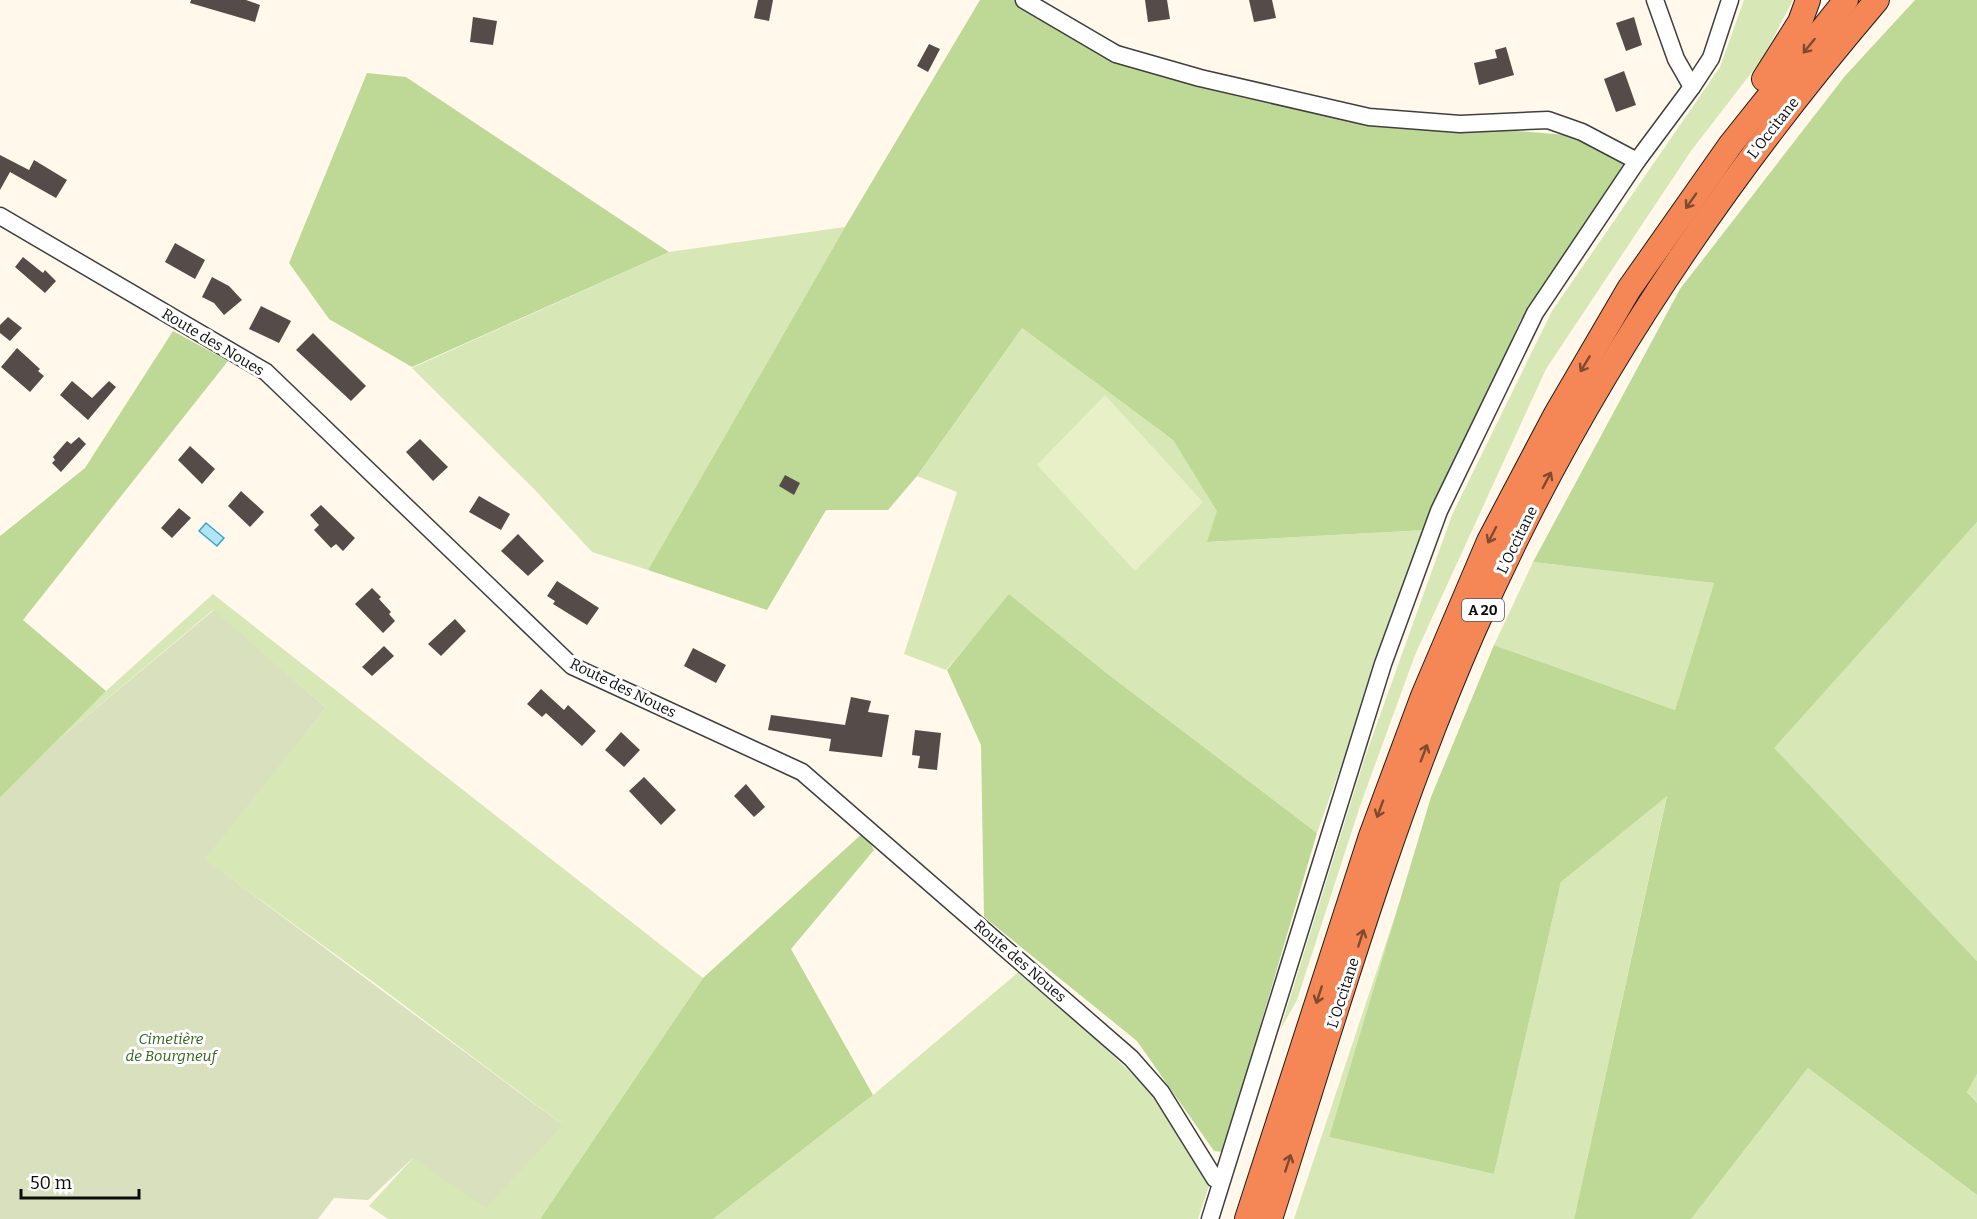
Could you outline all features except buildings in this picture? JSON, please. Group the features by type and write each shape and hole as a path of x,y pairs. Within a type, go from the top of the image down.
{"highway":[{"path":"1721,157 1731,124 1776,62 1800,22 1808,0"},
{"name":"L'Occitane","path":"1247,1219 1371,836 1423,696 1489,541 1556,414 1629,289 1721,157 1846,0"},
{"name":"L'Occitane","path":"1270,1219 1384,864 1422,758 1473,632 1517,538 1617,353 1679,256 1787,110 1876,0"}],"street":[{"path":"1024,0 1116,54 1200,78 1369,117 1460,123 1548,120 1581,132 1637,161"},
{"path":"1655,0 1676,59 1692,87"},
{"path":"1210,1219 1383,664 1439,511 1535,313 1637,161 1711,58 1730,0"},
{"name":"Route des Noues","path":"0,216 266,372 572,666 802,772 1131,1058 1161,1092 1215,1179 1221,1181"}],"green space":[{"path":"980,0 1028,0 1127,48 1360,118 1567,135 1633,155 1520,321 1426,530 1207,542 1217,511 1173,440 1022,328 917,476 888,510 826,510 767,610 648,570 845,227"},
{"path":"1744,0 1793,0 1762,59 1691,151 1546,369 1415,655 1360,806 1297,1000 1280,1030 1365,757 1452,515 1552,311 1720,67"},
{"path":"1915,0 1977,0 1977,522 1774,748 1977,961 1977,1074 1967,1092 1977,1103 1977,1195 1808,1068 1691,1219 1574,1219 1667,796 1561,882 1494,1174 1329,1137 1431,797 1494,645 1675,710 1714,583 1533,562 1680,289 1845,76"},
{"path":"367,73 406,77 669,252 412,367 329,319 289,263"},
{"path":"845,227 648,570 592,552 535,490 412,368 669,252"},
{"path":"1022,328 1173,440 1218,511 1208,542 1426,530 1317,833 1109,675 1010,595 946,670 904,654 957,492 917,476"},
{"path":"173,331 228,361 23,620 106,691 0,798 0,536 85,468"},
{"path":"1105,395 1203,502 1135,571 1037,465"},
{"path":"1977,522 1977,961 1773,748"},
{"path":"1533,562 1714,583 1675,710 1494,645"},
{"path":"213,594 703,978 540,1219 388,1219 369,1206 413,1158 563,1125 380,987 204,859 326,708 213,610 52,745 106,691"},
{"path":"1009,594 1109,675 1317,833 1223,1152 1214,1151 1137,1041 984,917 981,745 947,670"},
{"name":"Cimetière de Bourgneuf","path":"214,610 326,708 205,859 563,1125 486,1208 413,1158 368,1200 334,1198 318,1219 0,1219 0,798 52,745"},
{"path":"1667,795 1574,1219 1294,1219 1400,901 1329,1137 1494,1174 1561,882"},
{"path":"864,832 874,850 791,949 873,1095 713,1219 540,1219 703,978"},
{"path":"1022,969 1148,1089 1210,1183 1198,1219 713,1219 873,1095"},
{"path":"1808,1068 1977,1195 1977,1219 1691,1219"},
{"path":"1977,1074 1977,1103 1967,1092"}],"water":[{"path":"206,523 224,538 217,546 199,531"}]}
